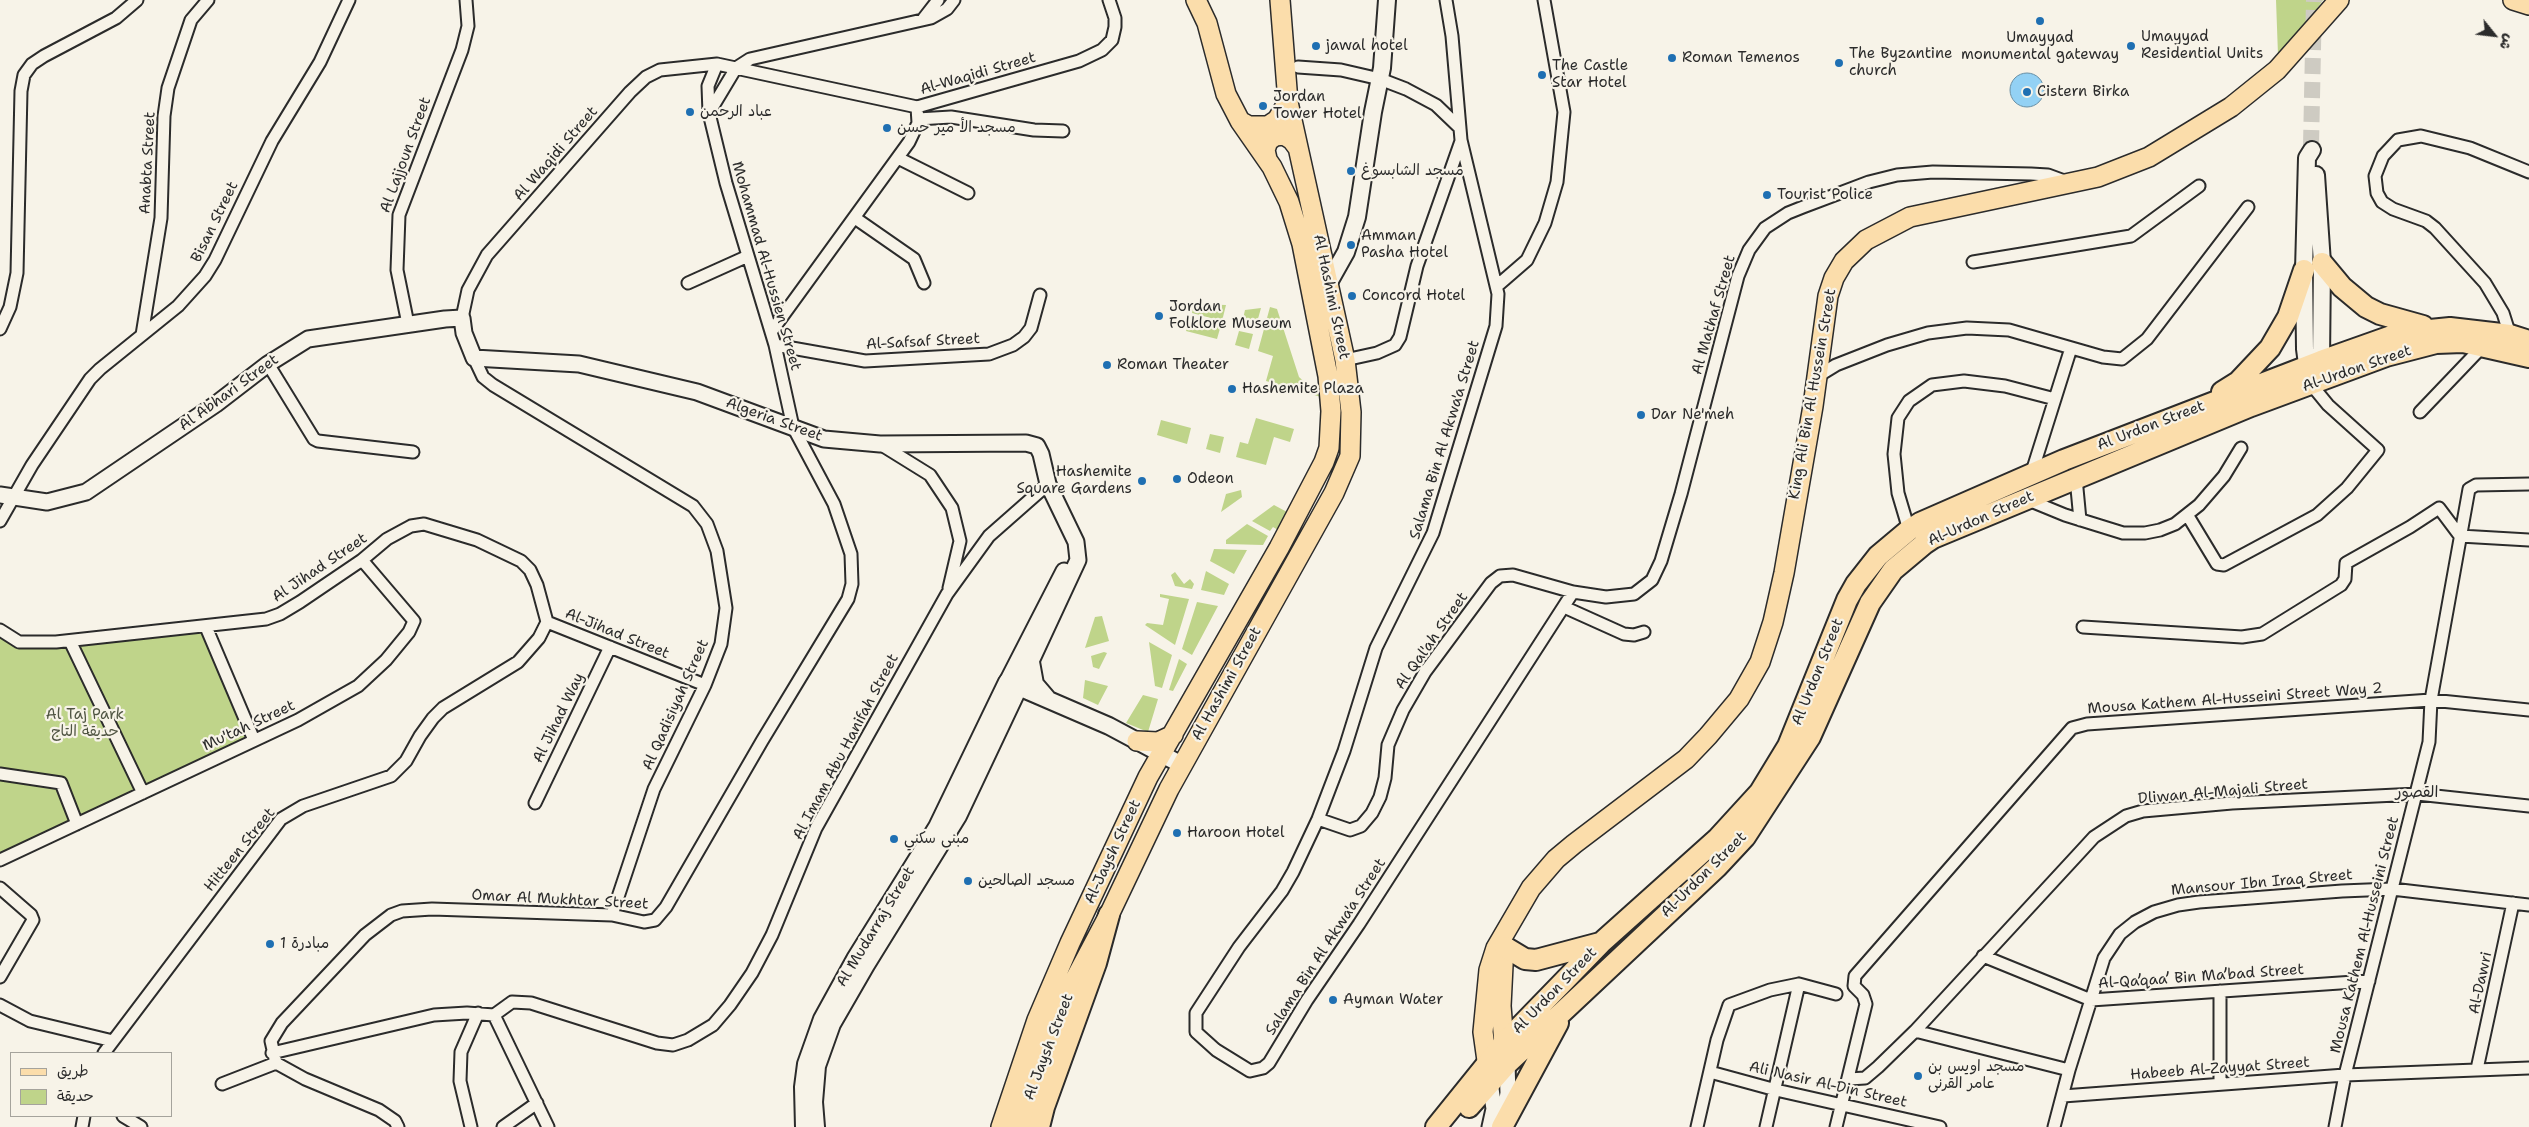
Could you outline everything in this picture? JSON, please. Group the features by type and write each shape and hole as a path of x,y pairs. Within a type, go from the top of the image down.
{"highway":[{"path":"2197,408 2238,382 2270,348 2288,318 2313,267 2342,287 2366,307 2395,319 2432,328"},
{"name":"Al-Urdon Street","path":"1488,1073 1507,1064 1717,867 1758,820 1810,737 1870,603 1894,570 1933,538 2076,478 2400,333 2432,328 2450,328 2519,338"},
{"name":"Al-Urdon Street","path":"2315,372 2436,344 2463,342 2529,357"},
{"name":"Al Urdon Street","path":"1451,1127 1488,1073 1503,1044 1602,942 1717,839 1760,792 1788,746 1847,600 1856,584 1878,556 1920,523 2031,475 2197,408 2315,372"},
{"path":"1039,1127 1044,1107 1096,963 1109,915"},
{"path":"1503,942 1525,959 1536,960 1602,942"},
{"path":"1501,1127 1568,1006"},
{"name":"Al Urdon Street","path":"1436,1127 1488,1073"}],"main road":[{"name":"Al Hashimi Street","path":"1159,759 1283,539 1324,462 1329,448 1331,411 1328,376 1302,244 1289,202 1267,159 1240,121 1226,94 1207,23 1196,0"},
{"name":"Al Hashimi Street","path":"1179,772 1345,470 1350,456 1352,426 1345,360 1288,102 1280,0"},
{"path":"1328,284 1346,252 1357,217 1380,79 1387,0"},
{"name":"King Ali Bin Al Hussein Street","path":"1488,1073 1482,1032 1485,996 1493,954 1503,942 1531,888 1556,860 1686,759 1725,718 1750,681 1760,662 1773,622 1818,376 1831,286 1844,261 1866,240 1894,224 1916,216 2105,175 2149,158 2231,107 2277,70 2339,0"},
{"path":"1240,121 1249,126 1268,126 1277,120 1288,102"},
{"path":"1267,159 1265,150 1268,141 1275,136 1284,135 1292,140 1298,148"},
{"path":"2312,148 2318,188 2313,267 2315,372"},
{"path":"1031,662 1035,684 1049,700"},
{"path":"1011,689 1049,700 1137,741 1179,772"},
{"path":"1011,689 1159,759"},
{"name":"Al Mudarraj Street","path":"816,1127 812,1043 881,929 1011,689"},
{"path":"1137,741 1158,742 1172,735"},
{"name":"Al Jaysh Street","path":"1001,1127 1038,1020 1052,986 1148,777 1159,759"},
{"name":"Al-Jaysh Street","path":"1109,915 1179,772"},
{"name":"Al Jaysh Street","path":"1020,1127 1044,1052 1063,1002 1109,915"},
{"path":"1503,942 1501,987 1503,1044 1507,1064"},
{"name":"Al Mudarraj Street","path":"804,1127 803,1087 812,1065"}],"street":[{"path":"0,329 10,307 17,273 21,91 24,75 32,64 44,56 116,18 137,0"},
{"name":"Anabta Street","path":"142,335 161,218 164,116 168,88 191,20 198,9 208,0"},
{"name":"Bisan Street","path":"6,496 90,379 178,306 205,276 215,260 256,172 320,62 348,0"},
{"name":"Al Lajjoun Street","path":"408,324 397,270 399,215 462,50 468,26 466,0"},
{"path":"920,21 930,13 938,0"},
{"path":"708,113 736,68 750,59 768,53 920,21 939,14 954,0"},
{"name":"Al-Waqidi Street","path":"717,64 918,113 1078,61 1102,50 1112,40 1115,27 1116,18 1109,0"},
{"name":"Salama Bin Al Akwa'a Street","path":"1446,0 1452,36 1460,134 1497,286 1496,326 1434,533 1370,662 1344,751 1318,819 1294,872 1282,891 1239,947 1196,1013 1196,1032 1216,1050 1250,1071 1263,1068 1269,1063 1307,1000 1359,924 1573,592"},
{"path":"1497,286 1527,260 1545,223 1557,182 1564,112 1544,0"},
{"path":"768,53 766,66 768,76"},
{"name":"Mohammad Al-Hussien Street","path":"717,64 708,86 708,113 775,345 793,427"},
{"name":"Al Waqidi Street","path":"462,318 468,290 487,255 630,92 646,77 660,70 717,64"},
{"path":"1298,67 1341,70 1380,79 1406,89 1436,105 1460,134 1417,266 1400,337 1395,345 1377,353 1345,360"},
{"path":"771,332 913,136 918,113 1034,130 1063,131"},
{"path":"2519,338 2485,284 2435,228 2426,221 2392,209 2382,202 2377,193 2375,176 2383,156 2398,140 2420,136 2470,148 2529,172"},
{"path":"898,158 968,193"},
{"name":"Al Mathaf Street","path":"1573,592 1606,597 1628,595 1645,587 1656,573 1681,494 1738,276 1749,250 1765,228 1796,210 1869,182 1897,174 1933,172 2031,174 2058,178 2068,183"},
{"path":"1973,262 2131,236 2199,186"},
{"path":"1818,376 1836,366 1887,345 1928,333 1958,328 1981,327 2009,330 2118,360 2131,354 2163,318 2248,207"},
{"path":"855,218 914,259 924,282"},
{"path":"688,283 748,256"},
{"name":"Al-Safsaf Street","path":"775,345 865,361 989,354 1013,345 1024,338 1031,328 1040,295"},
{"path":"462,318 464,333 474,358"},
{"name":"Al Abhari Street","path":"6,496 47,502 86,492 216,404 268,364 308,339 462,318"},
{"path":"2420,412 2483,346"},
{"path":"2031,475 2071,348"},
{"name":"Algeria Street","path":"474,358 586,366 697,392 824,439 880,444 1032,444 1041,454 1048,484 1076,542 1078,552"},
{"name":"Al Qadisiyah Street","path":"474,358 483,377 493,385 680,497 701,514 717,550 726,608 721,644 705,685 654,789 612,915"},
{"path":"268,364 309,431 318,441 413,452"},
{"path":"2188,516 2217,564 2224,565 2317,515 2347,488 2378,450 2328,405 2315,372"},
{"path":"1909,530 1898,493 1894,454 1898,418 1909,402 1932,385 1964,381 2005,386 2054,399"},
{"name":"Omar Al Mukhtar Street","path":"274,1058 271,1041 276,1030 332,968 365,935 391,915 402,911 432,909 612,915 644,922 655,920 661,914 848,599 852,584 851,554 834,504 793,427"},
{"path":"880,444 930,475 952,508 960,540 947,594"},
{"path":"2026,499 2106,528 2134,534 2160,530 2188,516 2213,491 2241,448"},
{"path":"2076,478 2080,520"},
{"name":"Al Imam Abu Hanifah Street","path":"494,1015 512,1002 531,1003 657,1043 673,1045 688,1040 712,1025 730,1005 752,973 772,935 816,828 947,594 989,536 1048,484"},
{"name":"Mousa Kathem Al-Husseini Street","path":"2335,1127 2345,1075 2429,742 2431,700 2469,489 2476,485 2529,484"},
{"path":"0,521 6,496"},
{"path":"2083,627 2201,635 2254,636 2267,632 2328,594 2344,581 2346,563 2410,527 2439,508 2460,536 2529,540"},
{"name":"Al Jihad Street","path":"0,630 19,642 70,641 266,619 280,614 362,560 387,539 411,526 424,524 436,526 477,540 521,561 530,570 536,584 547,622"},
{"path":"1011,689 1031,662 1077,566 1078,552"},
{"path":"1011,689 1068,562 1078,552"},
{"name":"Mu'tah Street","path":"0,860 331,703 358,686 386,660 409,632 414,621 362,560"},
{"name":"Al Qal'ah Street","path":"1318,819 1350,830 1361,826 1372,813 1380,797 1385,778 1388,745 1403,710 1425,672 1491,583 1505,574 1573,592"},
{"path":"1564,607 1624,634 1634,635 1644,632"},
{"name":"Al-Jihad Street","path":"547,622 705,685"},
{"name":"Hitteen Street","path":"105,1052 281,819 303,806 391,776 406,761 420,736 443,708 518,662 539,638 547,622"},
{"path":"206,627 254,740"},
{"path":"70,641 143,793"},
{"name":"Al Jihad Way","path":"535,803 610,647"},
{"path":"2431,700 2529,710"},
{"name":"Mousa Kathem Al-Husseini Street Way 2","path":"1849,1079 1866,1004 1863,995 1854,986 1855,976 2076,726 2431,700"},
{"path":"0,774 61,783 77,824"},
{"name":"Dliwan Al-Majali Street","path":"1849,1079 1862,1079 1870,1075 1914,1031 2094,837 2126,816 2143,811 2232,803 2417,794 2529,806"},
{"path":"0,888 31,915 33,920 0,977"},
{"name":"Mansour Ibn Iraq Street","path":"2054,1127 2069,1070 2104,958 2120,934 2135,922 2164,908 2216,901 2392,889 2529,905"},
{"name":"Al-Dawri","path":"2477,1068 2513,903"},
{"name":"Al-Qa’qaa’ Bin Ma’bad Street","path":"1984,956 2091,1000 2369,981"},
{"path":"1697,1127 1726,1009 1770,990 1799,984 1836,994"},
{"path":"1766,1127 1799,984"},
{"path":"2220,991 2220,1084"},
{"path":"0,1005 30,1021 113,1040"},
{"path":"471,1127 460,1081 461,1052 478,1013"},
{"path":"222,1084 274,1058 426,1016 478,1013 494,1015 548,1127"},
{"path":"1914,1031 2069,1070"},
{"path":"274,1058 305,1079 375,1107 388,1115 398,1127"},
{"path":"1501,1127 1508,1093 1507,1064"},
{"name":"Habeeb Al-Zayyat Street","path":"2063,1096 2345,1075 2477,1068 2529,1068"},
{"name":"Ali Nasir Al-Din Street","path":"1710,1072 1776,1090 1940,1127"},
{"path":"1488,1073 1494,1109 1490,1127"},
{"path":"1836,1127 1849,1079"},
{"path":"503,1127 537,1103"},
{"path":"125,1117 141,1127"}],"green space":[{"path":"2276,0 2323,0 2296,39 2278,55"},
{"path":"1194,304 1226,305 1222,321 1192,313"},
{"path":"1270,307 1277,309 1299,377 1321,397 1266,381 1273,356 1258,351"},
{"path":"1261,308 1256,326 1242,323 1245,310"},
{"path":"1190,317 1221,325 1217,339 1186,331"},
{"path":"1239,331 1253,334 1249,349 1235,345"},
{"path":"1256,418 1294,429 1290,442 1274,437 1266,465 1236,457 1240,442 1248,444"},
{"path":"1161,420 1191,428 1187,444 1157,435"},
{"path":"1210,434 1224,437 1220,453 1206,449"},
{"path":"1241,490 1242,497 1221,512 1226,494"},
{"path":"1274,505 1287,512 1278,530 1273,527 1270,531 1252,521"},
{"path":"1247,524 1268,536 1263,545 1226,544 1226,540"},
{"path":"1214,549 1247,550 1234,574 1210,561"},
{"path":"1206,571 1229,584 1224,595 1201,590"},
{"path":"1175,572 1184,584 1190,579 1194,584 1192,589 1175,586 1171,575"},
{"path":"1160,594 1189,599 1175,645 1145,625 1147,623 1163,625 1169,599 1160,597"},
{"path":"1197,602 1218,606 1192,655 1182,649"},
{"path":"1102,616 1109,641 1085,648 1095,617"},
{"name":"Al Taj Park حديقة التاج","path":"204,626 246,737 0,859 0,634 16,644"},
{"path":"1149,642 1172,655 1162,688 1155,686"},
{"path":"1104,652 1107,653 1099,669 1093,667 1091,656"},
{"path":"1179,659 1187,664 1173,691 1169,690"},
{"path":"1085,680 1108,686 1098,705 1083,698"},
{"path":"1143,695 1158,699 1148,732 1126,723"}],"water":[{"name":"Cistern Birka","path":"2027,73 2039,78 2044,90 2039,102 2027,107 2015,102 2010,90 2015,78"}],"tunnel":[{"path":"2311,146 2314,0"}],"place":[{"name":"Umayyad monumental gateway","path":"2040,21"},
{"name":"jawal hotel","path":"1316,46"},
{"name":"Umayyad Residential Units","path":"2131,46"},
{"name":"Roman Temenos","path":"1672,58"},
{"name":"The Byzantine church","path":"1839,63"},
{"name":"The Castle Star Hotel","path":"1542,75"},
{"name":"Cistern Birka","path":"2027,92"},
{"name":"Jordan Tower Hotel","path":"1263,106"},
{"name":"عباد الرحمن","path":"690,112"},
{"name":"مسجد الأ مير حسن","path":"887,128"},
{"name":"مسجد الشابسوغ","path":"1351,171"},
{"name":"Tourist Police","path":"1767,195"},
{"name":"Amman Pasha Hotel","path":"1351,245"},
{"name":"Concord Hotel","path":"1352,296"},
{"name":"Jordan Folklore Museum","path":"1159,316"},
{"name":"Roman Theater","path":"1107,365"},
{"name":"Hashemite Plaza","path":"1232,389"},
{"name":"Dar Ne'meh","path":"1641,415"},
{"name":"Odeon","path":"1177,479"},
{"name":"Hashemite Square Gardens","path":"1142,481"},
{"name":"Haroon Hotel","path":"1177,833"},
{"name":"مبنى سكني","path":"894,839"},
{"name":"مسجد الصالحين","path":"968,881"},
{"name":"مبادرة 1","path":"270,944"},
{"name":"Ayman Water","path":"1333,1000"},
{"name":"مسجد اويس بن عامر القرنى","path":"1918,1076"}],"district":[{"name":"القصور","path":"2417,793"}]}
